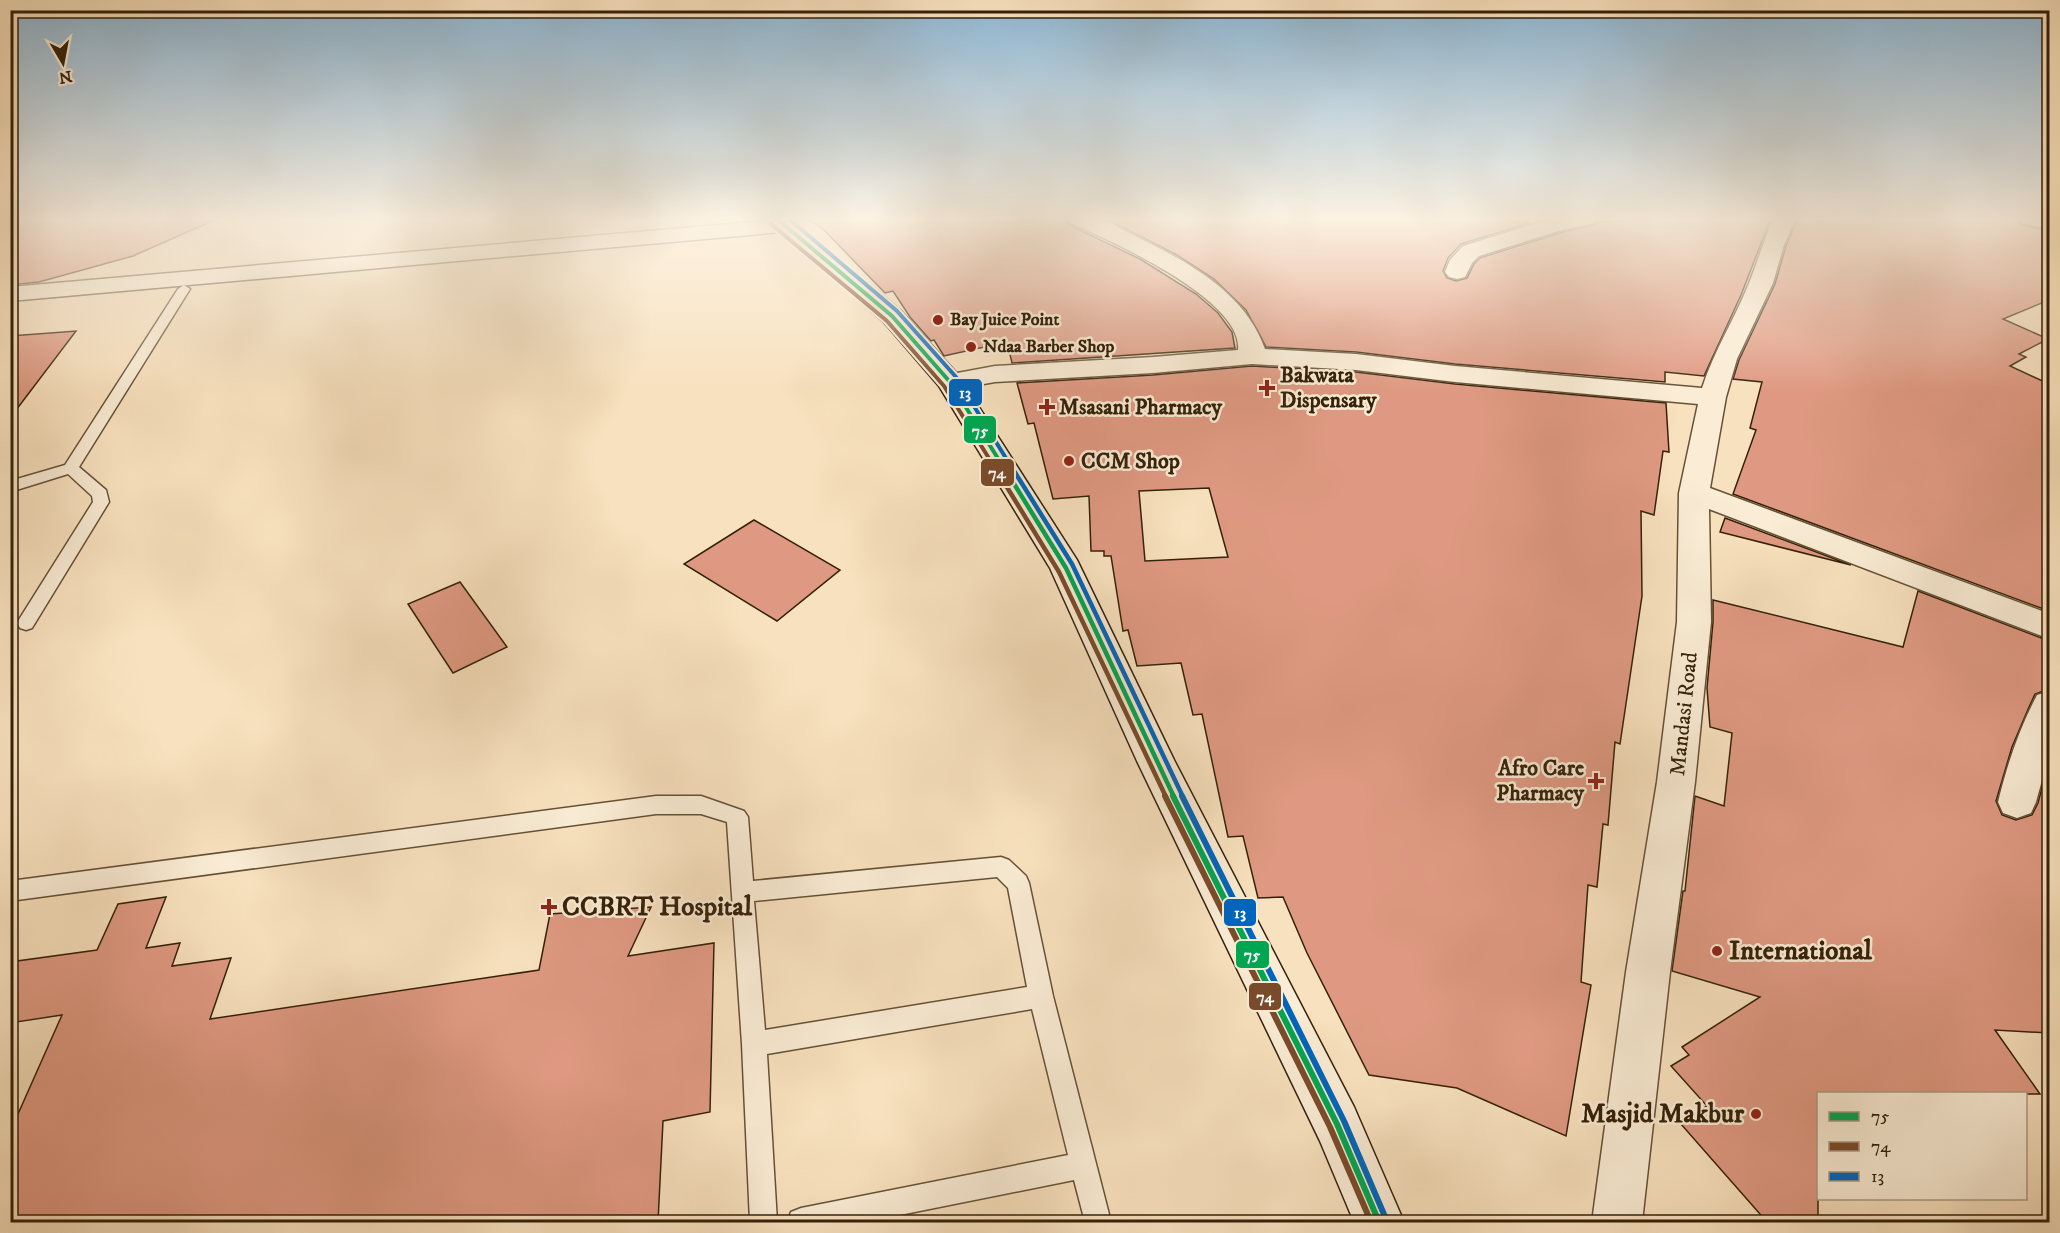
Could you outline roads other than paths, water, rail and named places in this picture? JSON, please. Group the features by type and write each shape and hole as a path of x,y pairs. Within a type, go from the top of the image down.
{"street":[{"path":"10,294 208,276"},
{"path":"844,276 892,316 950,382 1066,568 1156,761 1337,1124 1379,1222"},
{"path":"1185,276 1220,297 1236,314 1247,334 1252,349 1248,353 1252,356"},
{"name":"Mandasi Road","path":"1617,1222 1648,972 1676,782 1694,622 1694,493 1713,397 1724,359 1764,276"},
{"path":"950,382 995,374 1252,356 1356,362 1455,374 1713,397"},
{"path":"1694,493 2049,627"},
{"path":"2017,802 2027,761 2049,705"}],"lane":[{"path":"10,487 71,468 184,289"},
{"path":"26,623 101,502 100,494 71,468"},
{"path":"10,891 656,805 701,805 737,817 754,1044 763,1222"},
{"path":"743,892 1001,867 1018,883 1041,996 1098,1222"},
{"path":"754,1044 1041,996"},
{"path":"801,1222 1082,1165"}],"place":[{"name":"Bay Juice Point","path":"938,320"},
{"name":"Ndaa Barber Shop","path":"971,347"},
{"name":"Bakwata Dispensary","path":"1267,388"},
{"name":"Msasani Pharmacy","path":"1047,407"},
{"name":"CCM Shop","path":"1069,461"},
{"name":"Afro Care Pharmacy","path":"1596,781"},
{"name":"CCBRT Hospital","path":"549,907"},
{"name":"International","path":"1717,951"},
{"name":"Masjid Makbur","path":"1756,1114"}]}
